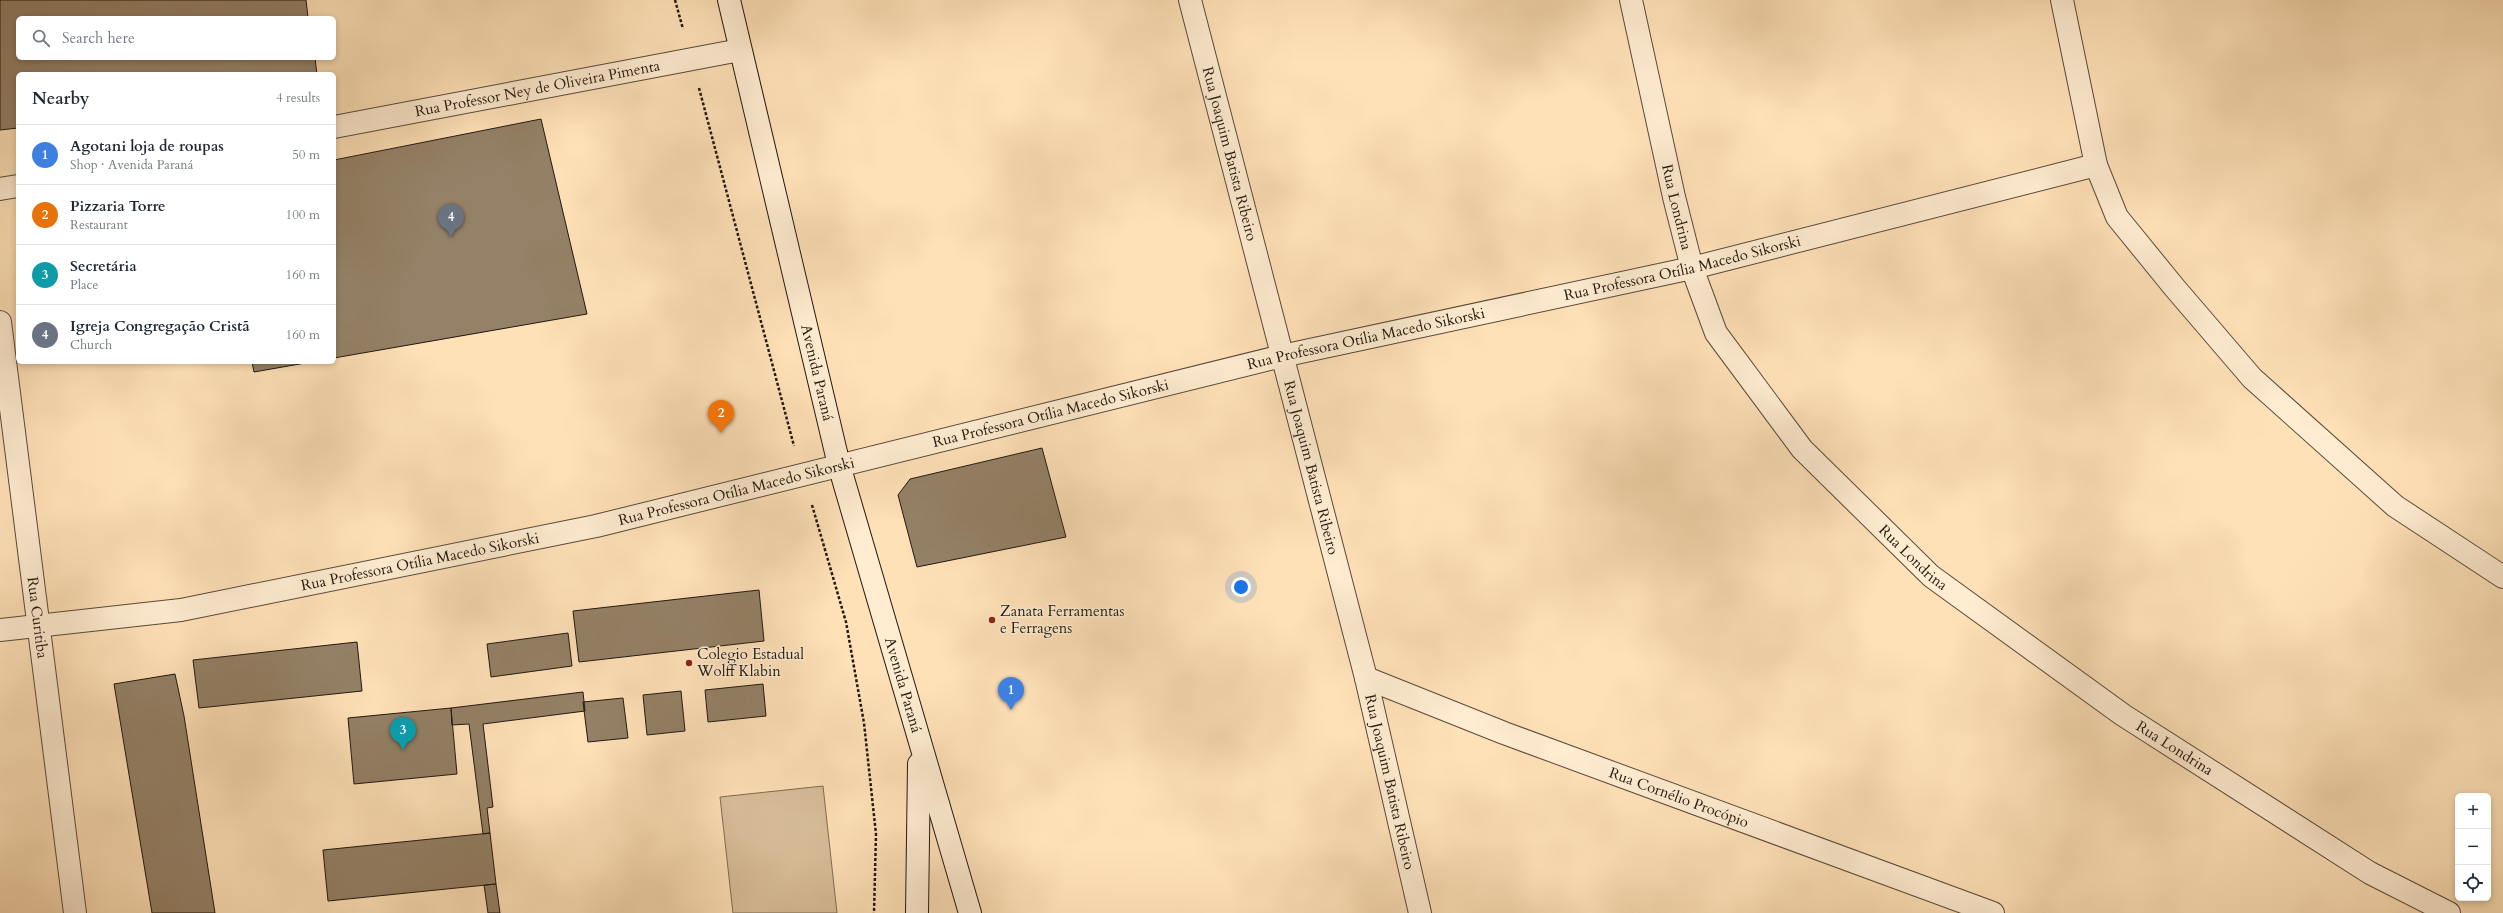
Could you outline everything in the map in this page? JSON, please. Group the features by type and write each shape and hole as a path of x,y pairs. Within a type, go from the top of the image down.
{"street":[{"name":"Avenida Paraná","path":"729,0 839,465 919,743 970,913"},
{"name":"Rua Joaquim Batista Ribeiro","path":"1190,0 1366,678 1420,913"},
{"name":"Rua Londrina","path":"1631,0 1674,197 1692,268 1716,333 1802,449 1931,576 2123,715 2370,873 2449,913"},
{"path":"2062,0 2096,165 2117,217 2174,287 2252,378 2395,506 2503,577"},
{"name":"Rua Professor Ney de Oliveira Pimenta","path":"336,127 740,50"},
{"name":"Rua Professora Otília Macedo Sikorski","path":"0,630 182,610 596,526 1282,356 1692,268 2096,165"},
{"path":"0,189 16,186"},
{"name":"Rua Curitiba","path":"0,322 75,913"},
{"name":"Rua Cornélio Procópio","path":"1366,678 1504,733 1993,913"},
{"name":"Avenida Paraná","path":"917,913 919,743"}],"shaded area":[{"path":"823,786 837,913 733,913 720,797"}],"building":[{"path":"0,0 306,0 308,16 16,16 16,60 315,60 317,72 16,72 16,128 0,130"},
{"path":"541,119 587,314 336,358 336,160"},
{"path":"252,364 300,364 254,372"},
{"path":"1042,448 1066,537 917,567 898,495 910,479"},
{"path":"759,590 764,641 579,662 573,611"},
{"path":"568,633 572,666 491,677 487,644"},
{"path":"357,642 362,691 199,708 193,660"},
{"path":"175,674 184,716 215,913 152,913 114,684"},
{"path":"763,684 766,716 708,722 705,690"},
{"path":"681,691 685,731 647,735 643,695"},
{"path":"583,692 585,711 483,724 493,807 487,808 490,833 483,834 469,724 452,725 451,708"},
{"path":"623,698 628,738 588,742 583,702"},
{"path":"451,708 457,774 354,784 348,718"},
{"path":"490,833 496,884 328,901 323,850"},
{"path":"496,884 500,913 488,913 484,885"}],"place":[{"name":"Igreja Congregação Cristã","path":"451,237"},
{"name":"Pizzaria Torre","path":"721,433"},
{"name":"Zanata Ferramentas e Ferragens","path":"992,620"},
{"name":"Colegio Estadual Wolff Klabin","path":"689,663"},
{"name":"Agotani loja de roupas","path":"1011,710"},
{"name":"Secretária","path":"403,750"}]}
